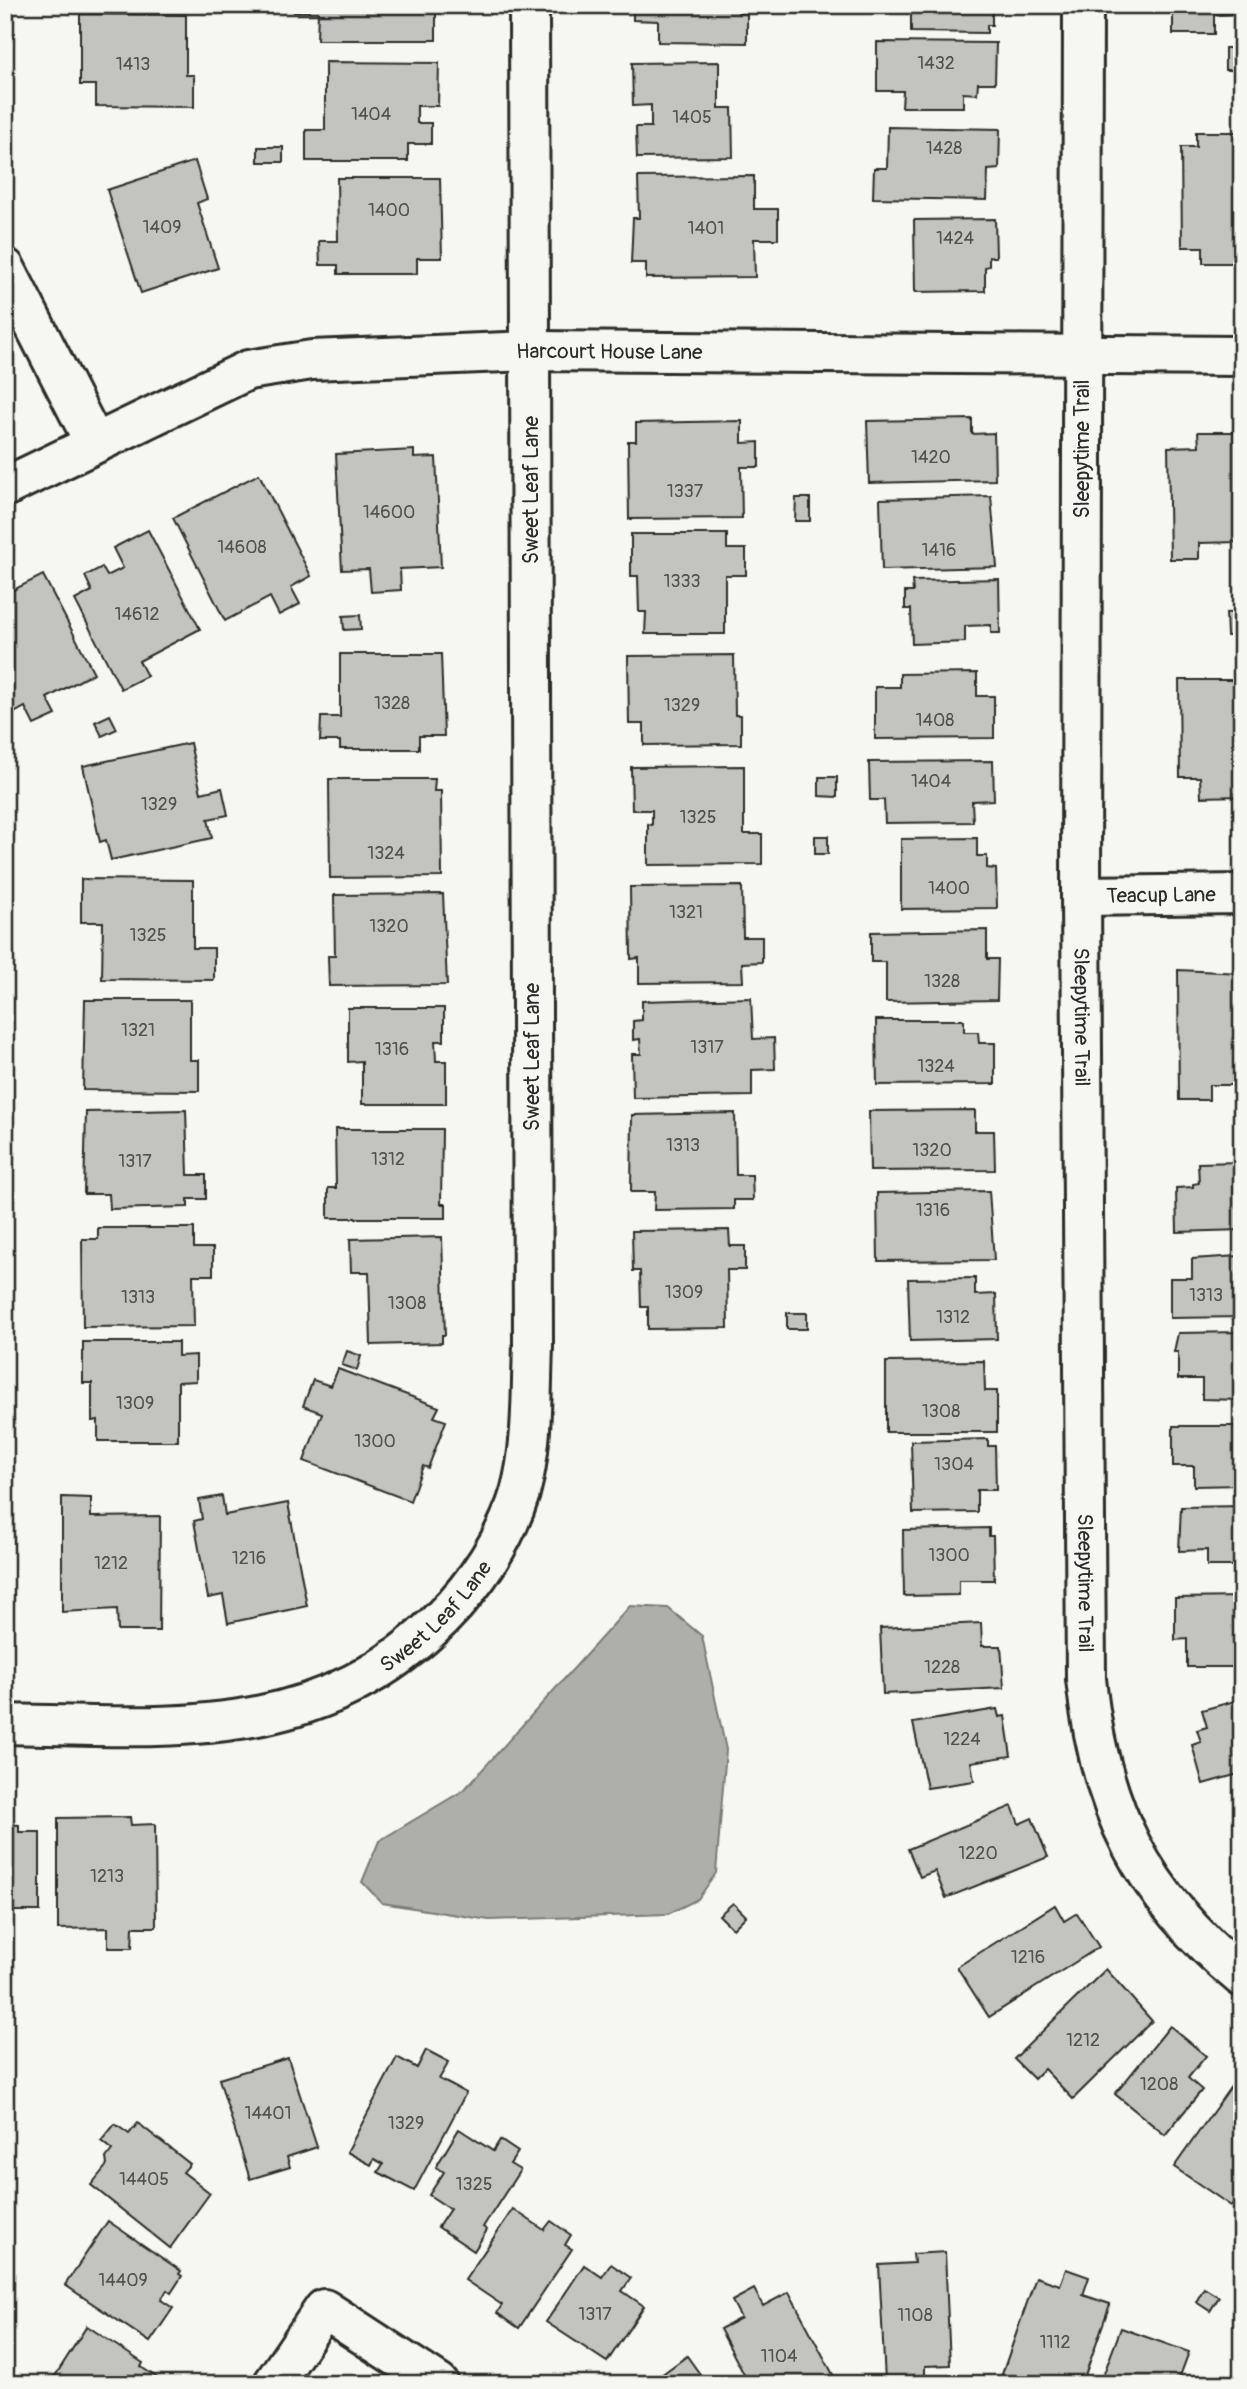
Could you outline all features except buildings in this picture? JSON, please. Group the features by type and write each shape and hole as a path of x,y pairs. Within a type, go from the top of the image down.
{"street":[{"name":"Sweet Leaf Lane","path":"5,1724 166,1728 261,1717 320,1701 375,1674 418,1643 462,1599 496,1548 519,1494 530,1435 533,1346 529,5"},
{"name":"Sleepytime Trail","path":"1083,5 1081,896 1086,1665 1091,1728 1099,1768 1136,1855 1166,1902 1209,1950 1242,1977"},
{"path":"5,268 94,442"},
{"name":"Harcourt House Lane","path":"5,487 248,370 312,360 531,351 1242,356"},
{"name":"Teacup Lane","path":"1081,896 1242,894"},
{"path":"273,2384 324,2309 439,2384"}],"shaded area":[{"path":"630,1606 668,1608 702,1636 726,1750 716,1873 698,1899 668,1914 489,1920 382,1903 362,1882 379,1841 464,1790"}]}
